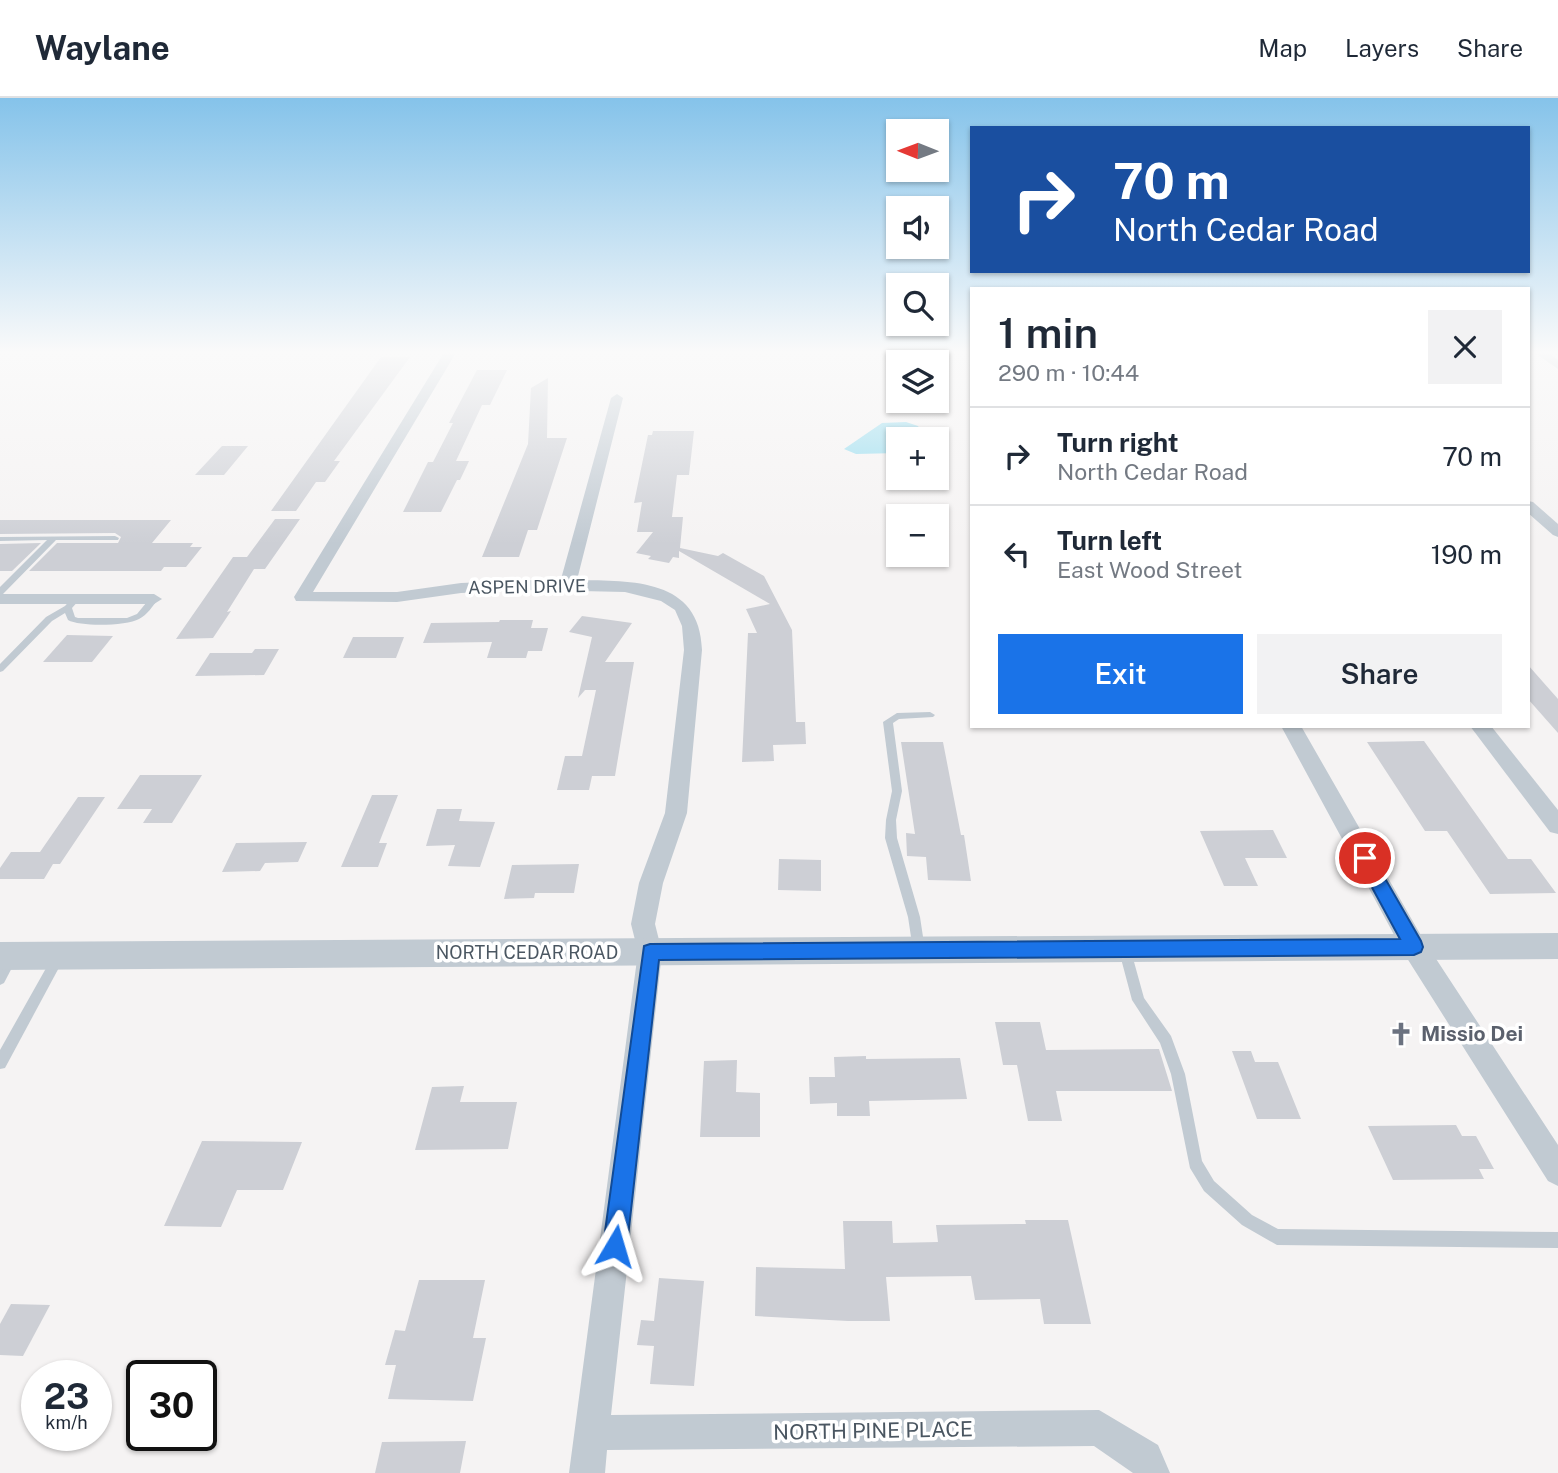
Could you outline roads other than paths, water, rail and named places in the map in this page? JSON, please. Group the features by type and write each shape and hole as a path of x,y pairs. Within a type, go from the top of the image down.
{"street":[{"name":"ASPEN DRIVE","path":"412,415 302,597 397,597 459,588 620,586 649,590 669,598 685,610 692,626 693,650 676,813 651,883 643,925 650,952 587,1473"},
{"path":"567,586 612,415"},
{"path":"1530,507 1558,532"},
{"path":"0,599 72,604 154,599"},
{"path":"1292,728 1414,947 1558,1171"},
{"path":"1482,728 1558,826"},
{"name":"NORTH CEDAR ROAD","path":"4,964 60,955 1558,946"},
{"name":"NORTH PINE PLACE","path":"593,1433 1099,1429 1149,1465"}],"lane":[{"path":"0,592 54,538"},
{"path":"0,539 115,538"},
{"path":"72,604 71,618 76,621 118,622 140,617 154,599"},
{"path":"0,669 49,618 72,604"},
{"path":"919,950 914,917 891,838 891,820 897,791 888,722 897,716 930,715"},
{"path":"1124,949 1138,1000 1166,1040 1178,1074 1195,1163 1209,1186 1247,1220 1277,1237 1558,1240"},
{"path":"0,1063 60,955"}],"water":[{"path":"906,422 918,427 886,427 886,453 856,454 844,449 882,423"}],"place":[{"name":"Missio Dei","path":"1401,1034"}]}
